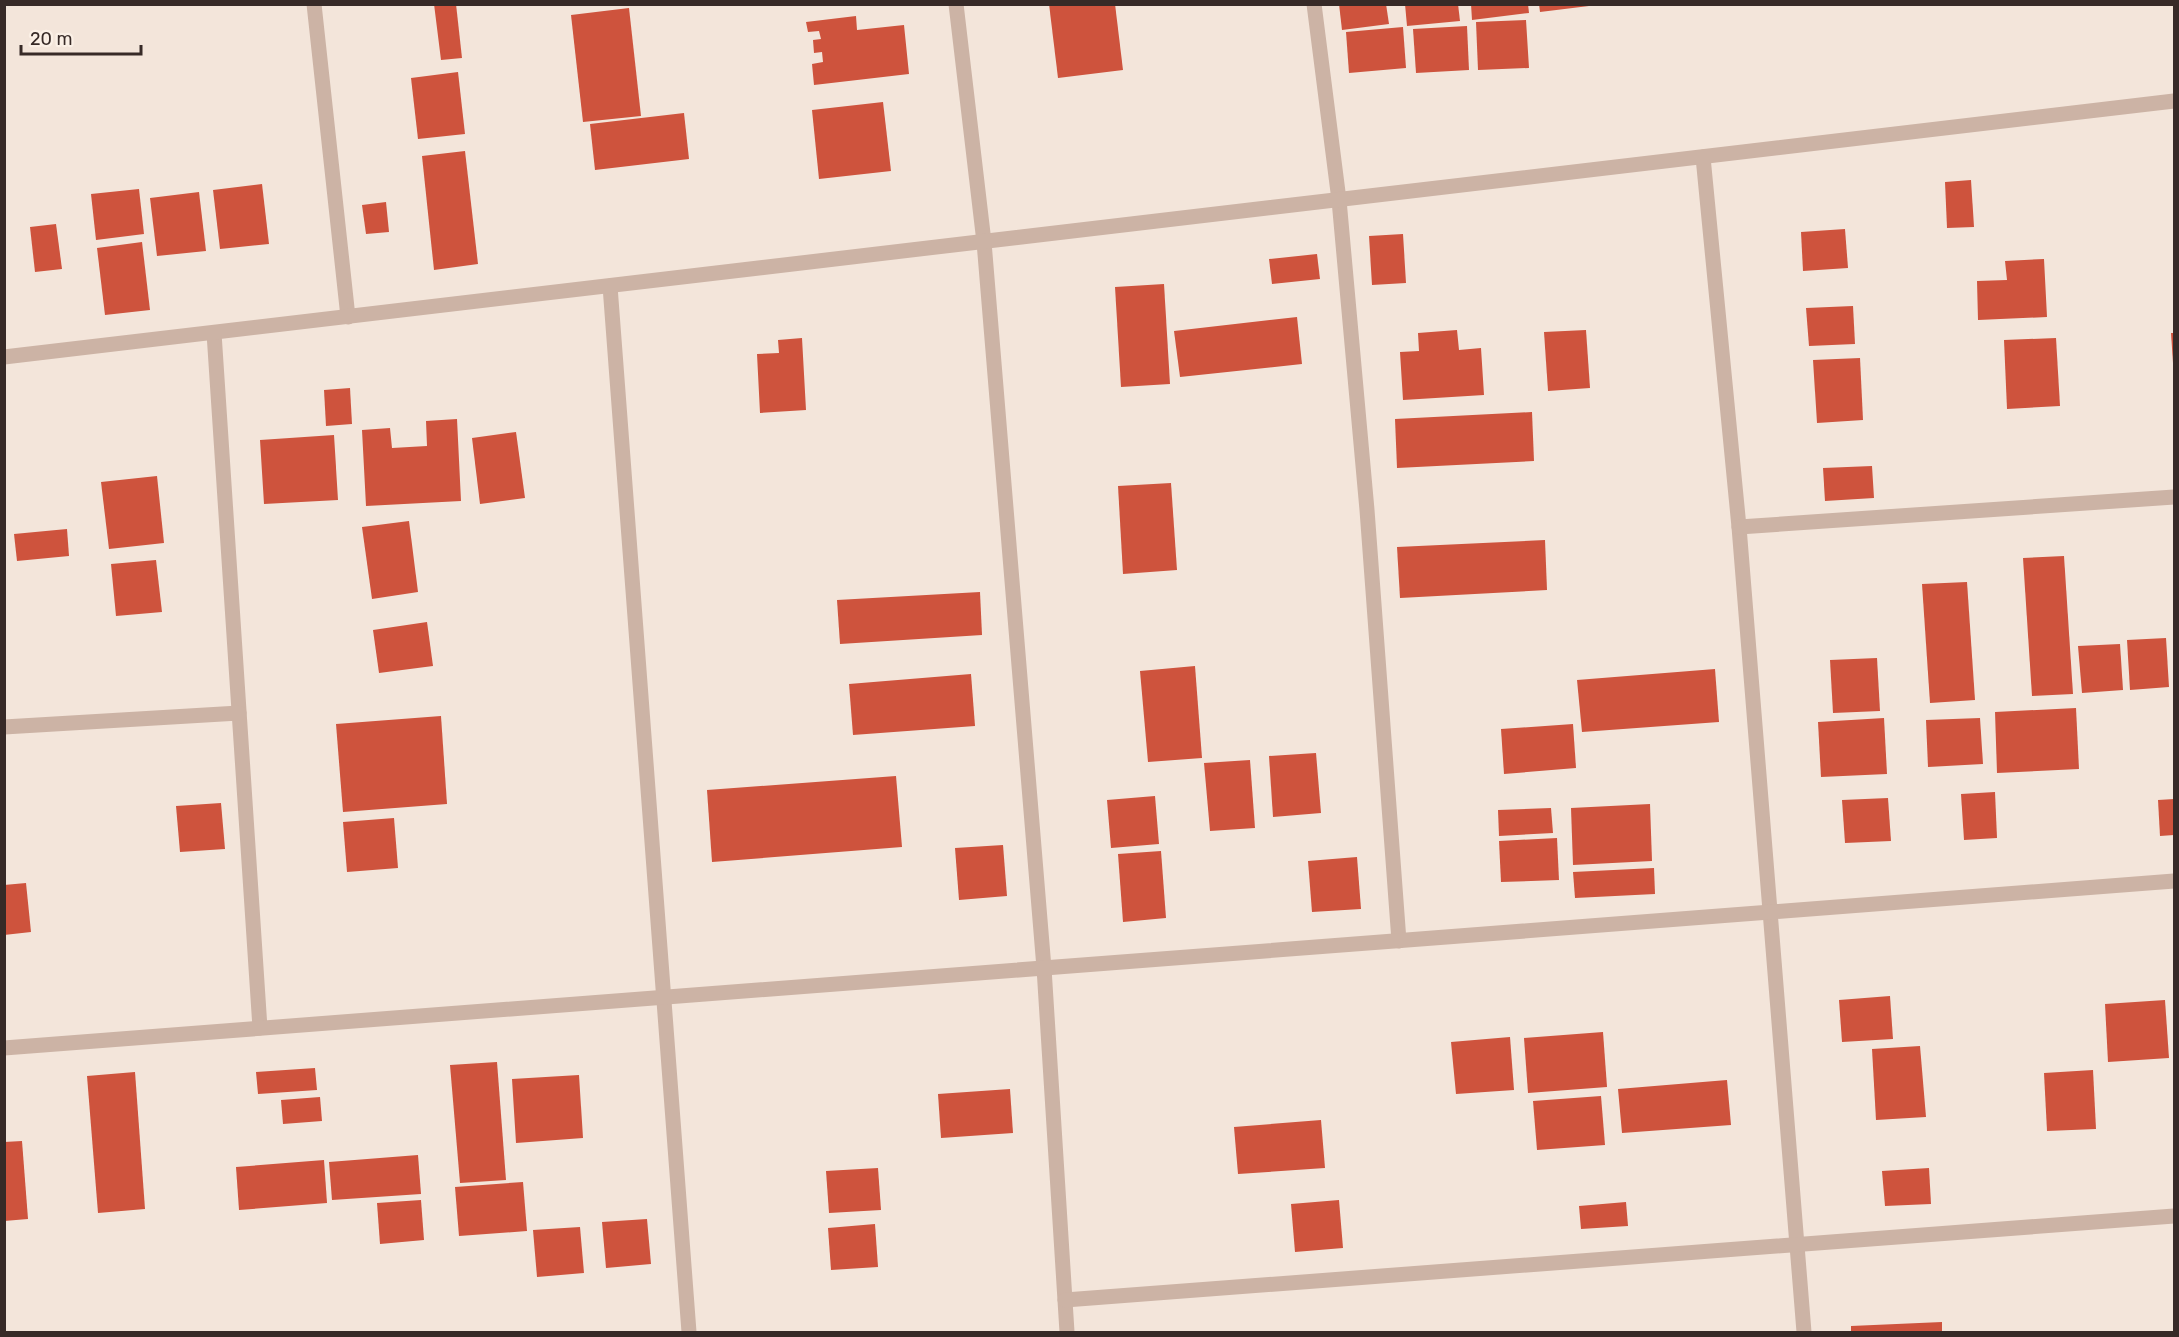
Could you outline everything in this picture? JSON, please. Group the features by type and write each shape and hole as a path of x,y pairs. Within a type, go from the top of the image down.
{"street":[{"path":"314,4 348,317"},
{"path":"956,4 984,242 1044,968 1067,1332"},
{"path":"1314,4 1339,200 1367,510 1399,941"},
{"path":"4,357 2175,101"},
{"path":"1703,157 1739,527 1804,1332"},
{"path":"610,286 689,1332"},
{"path":"214,333 260,1028"},
{"path":"1739,527 2175,496"},
{"path":"4,727 239,713"},
{"path":"4,1048 2175,881"},
{"path":"1065,1300 2175,1216"}],"building":[{"path":"434,4 456,4 462,58 441,60"},
{"path":"1049,4 1115,4 1123,70 1058,78"},
{"path":"1339,4 1386,4 1389,24 1342,30"},
{"path":"1405,4 1458,4 1460,21 1407,26"},
{"path":"1471,4 1528,4 1529,13 1472,20"},
{"path":"1539,4 1589,4 1589,6 1540,12"},
{"path":"629,8 641,116 583,122 571,15"},
{"path":"856,16 857,30 904,25 909,74 814,85 812,64 823,62 822,52 814,53 813,40 821,39 819,31 808,32 806,22"},
{"path":"1526,20 1529,68 1478,70 1476,22"},
{"path":"1467,26 1469,70 1416,73 1413,29"},
{"path":"1403,27 1406,68 1349,73 1346,32"},
{"path":"458,72 465,134 418,139 411,78"},
{"path":"883,102 891,171 819,179 812,110"},
{"path":"684,113 689,159 595,170 590,124"},
{"path":"465,151 478,264 434,270 422,156"},
{"path":"1971,180 1974,227 1947,228 1945,182"},
{"path":"262,184 269,244 220,249 213,190"},
{"path":"139,189 144,234 96,240 91,194"},
{"path":"199,192 206,251 157,256 150,198"},
{"path":"386,202 389,232 366,234 362,205"},
{"path":"56,224 62,269 35,272 30,227"},
{"path":"1845,229 1848,268 1803,271 1801,232"},
{"path":"1403,234 1406,283 1372,285 1369,236"},
{"path":"142,242 150,310 105,315 97,248"},
{"path":"1317,254 1320,279 1272,284 1269,259"},
{"path":"2044,259 2047,317 1978,320 1977,281 2007,280 2005,261"},
{"path":"1164,284 1170,384 1121,387 1115,287"},
{"path":"1853,306 1855,344 1809,346 1806,308"},
{"path":"1297,317 1302,364 1180,377 1174,331"},
{"path":"1457,330 1459,350 1481,348 1484,395 1403,400 1400,352 1419,351 1418,333"},
{"path":"1586,330 1590,388 1548,391 1544,332"},
{"path":"2171,333 2174,333 2174,363 2173,363"},
{"path":"802,338 806,410 760,413 757,354 779,353 778,340"},
{"path":"2056,338 2060,406 2007,409 2004,340"},
{"path":"1860,358 1863,420 1817,423 1813,360"},
{"path":"350,388 352,424 326,426 324,390"},
{"path":"1532,412 1534,461 1397,468 1395,419"},
{"path":"457,419 461,501 366,506 362,430 390,428 392,448 427,446 426,421"},
{"path":"516,432 525,498 480,504 472,438"},
{"path":"334,435 338,500 264,504 260,440"},
{"path":"1872,466 1874,498 1825,501 1823,468"},
{"path":"157,476 164,543 109,549 101,482"},
{"path":"1171,483 1177,570 1123,574 1118,486"},
{"path":"409,521 418,592 372,599 362,527"},
{"path":"67,529 69,556 17,561 14,534"},
{"path":"1545,540 1547,590 1400,598 1397,547"},
{"path":"2064,556 2073,694 2032,696 2023,558"},
{"path":"156,560 162,612 116,616 111,564"},
{"path":"1967,582 1975,700 1930,703 1922,584"},
{"path":"980,592 982,635 840,644 837,600"},
{"path":"427,622 433,666 379,673 373,630"},
{"path":"2166,638 2169,687 2130,690 2127,640"},
{"path":"2120,644 2123,690 2082,693 2078,646"},
{"path":"1877,658 1880,711 1833,713 1830,660"},
{"path":"1195,666 1202,758 1148,762 1140,671"},
{"path":"1715,669 1719,722 1582,732 1577,680"},
{"path":"971,674 975,726 853,735 849,684"},
{"path":"2076,708 2079,769 1997,773 1995,712"},
{"path":"441,716 447,804 343,812 336,724"},
{"path":"1884,718 1887,774 1821,777 1818,722"},
{"path":"1980,718 1983,764 1928,767 1926,720"},
{"path":"1573,724 1576,768 1504,774 1501,729"},
{"path":"1316,753 1321,813 1273,817 1269,756"},
{"path":"1250,760 1255,828 1210,831 1204,763"},
{"path":"896,776 902,847 712,862 707,790"},
{"path":"1995,792 1997,838 1964,840 1961,794"},
{"path":"1155,796 1159,844 1111,848 1107,800"},
{"path":"1888,798 1891,841 1845,843 1842,800"},
{"path":"2174,799 2174,835 2160,836 2158,800"},
{"path":"221,803 225,849 180,852 176,806"},
{"path":"1650,804 1652,861 1573,865 1571,808"},
{"path":"1551,808 1553,833 1499,836 1498,810"},
{"path":"394,818 398,868 347,872 343,822"},
{"path":"1557,838 1559,880 1501,882 1499,841"},
{"path":"1003,845 1007,896 959,900 955,848"},
{"path":"1161,851 1166,918 1123,922 1118,854"},
{"path":"1357,857 1361,909 1312,912 1308,861"},
{"path":"1654,868 1655,894 1575,898 1573,872"},
{"path":"26,883 31,932 4,935 4,885"},
{"path":"1890,996 1893,1039 1842,1042 1839,1000"},
{"path":"2165,1000 2169,1058 2108,1062 2105,1004"},
{"path":"1603,1032 1607,1087 1528,1093 1524,1038"},
{"path":"1510,1037 1514,1090 1456,1094 1451,1042"},
{"path":"1920,1046 1926,1117 1876,1120 1872,1049"},
{"path":"497,1062 506,1180 460,1183 450,1065"},
{"path":"315,1068 317,1090 258,1094 256,1072"},
{"path":"2093,1070 2096,1129 2047,1131 2044,1073"},
{"path":"135,1072 145,1209 98,1213 87,1076"},
{"path":"579,1075 583,1138 516,1143 512,1079"},
{"path":"1727,1080 1731,1125 1622,1133 1618,1089"},
{"path":"1010,1089 1013,1133 941,1138 938,1094"},
{"path":"1601,1096 1605,1145 1537,1150 1533,1101"},
{"path":"320,1097 322,1121 283,1124 281,1100"},
{"path":"1321,1120 1325,1168 1238,1174 1234,1127"},
{"path":"22,1141 28,1219 4,1221 4,1142"},
{"path":"418,1155 421,1194 332,1200 329,1162"},
{"path":"324,1160 327,1203 239,1210 236,1167"},
{"path":"878,1168 881,1210 829,1213 826,1171"},
{"path":"1929,1168 1931,1204 1885,1206 1882,1171"},
{"path":"523,1182 527,1231 459,1236 455,1187"},
{"path":"421,1200 424,1240 380,1244 377,1203"},
{"path":"1339,1200 1343,1248 1295,1252 1291,1204"},
{"path":"1626,1202 1628,1226 1581,1229 1579,1206"},
{"path":"647,1219 651,1264 606,1268 602,1222"},
{"path":"875,1224 878,1267 831,1270 828,1228"},
{"path":"580,1227 584,1273 537,1277 533,1230"},
{"path":"1942,1322 1942,1332 1851,1332 1851,1326"}]}
